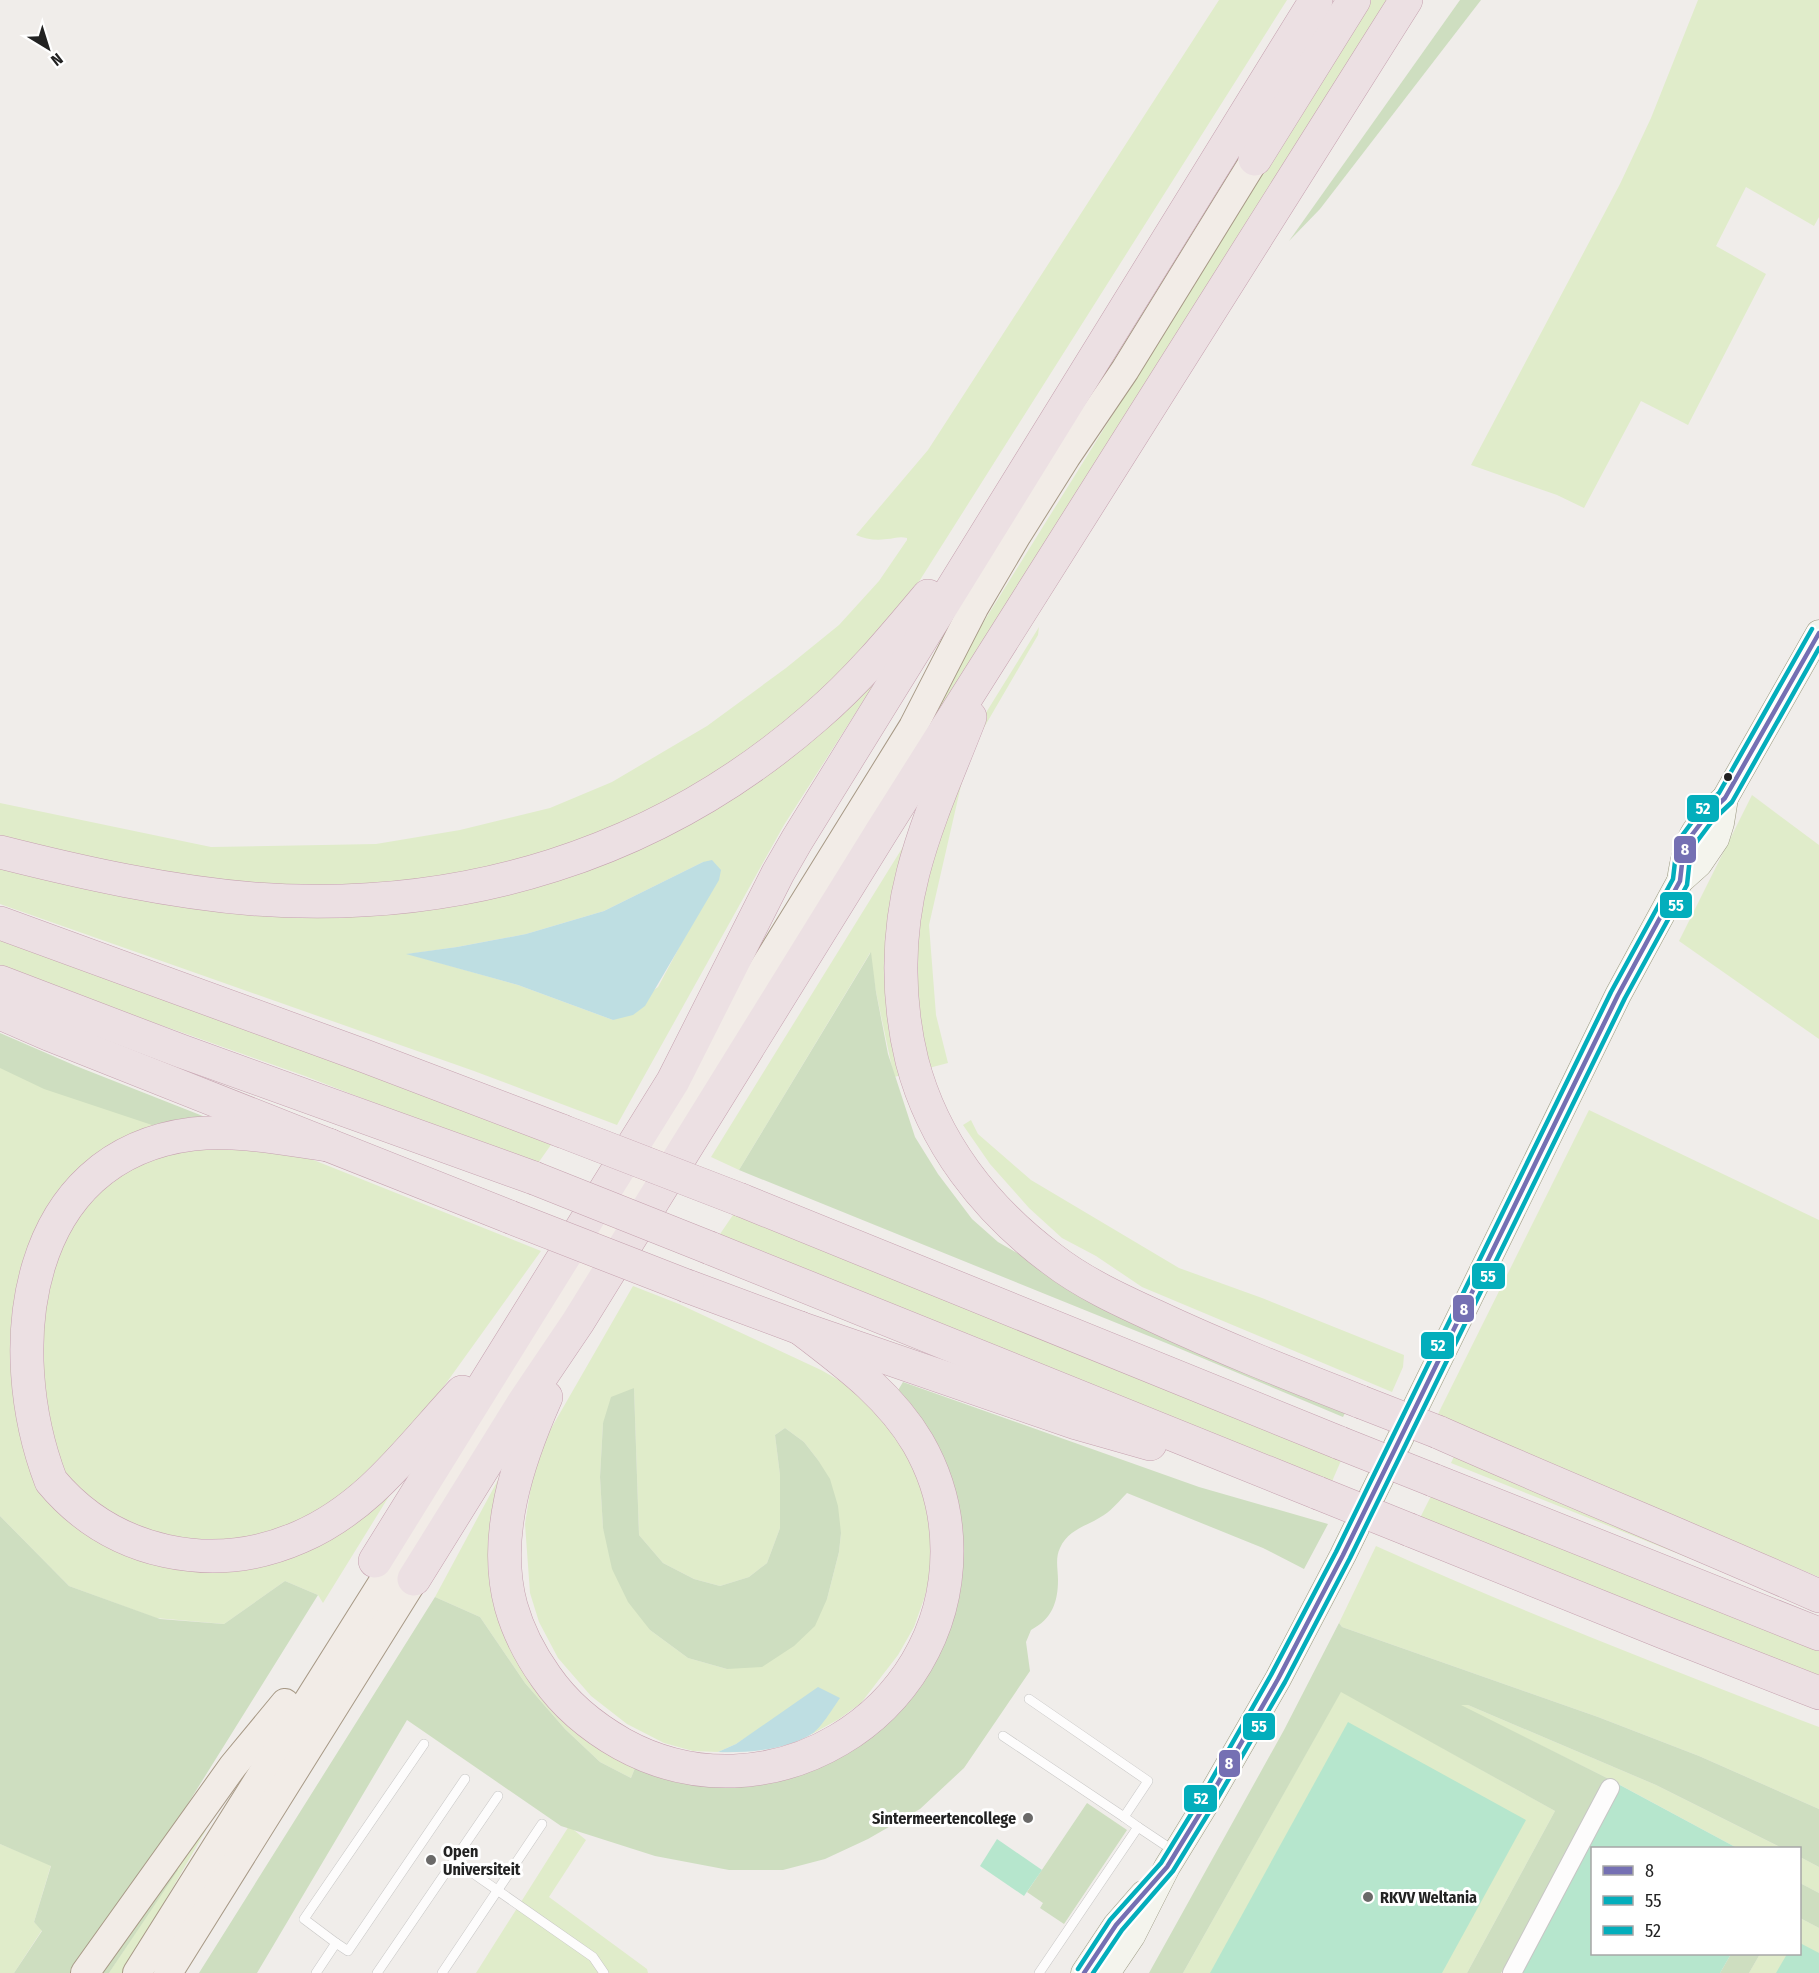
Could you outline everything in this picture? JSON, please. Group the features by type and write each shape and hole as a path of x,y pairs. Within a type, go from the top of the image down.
{"highway":[{"path":"375,1561 673,1082 778,873 797,840 1316,0"},
{"path":"1255,159 1354,0"},
{"path":"414,1579 524,1402 578,1322 1000,643 1406,0"},
{"path":"1367,60 1424,0"},
{"path":"0,852 93,874 194,892 255,899 318,901 375,900 447,891 520,876 574,860 633,836 686,808 738,776 790,738 860,675 1001,510"},
{"path":"1000,643 931,814 912,874 903,928 901,978 904,1022 914,1066 931,1114 954,1159 972,1182 1008,1221 1053,1260 1094,1286 1186,1330 1438,1432 1819,1596"},
{"path":"0,923 362,1054 741,1200 1819,1634"},
{"path":"0,982 181,1051 534,1178 1819,1693"},
{"path":"0,1013 510,1217 800,1328 1076,1423 1310,1490"},
{"path":"329,1145 211,1132 190,1134 151,1143 113,1158 81,1179 66,1192 37,1225 17,1262 5,1299 1,1325 1,1371 16,1428 36,1463 58,1491 70,1503 106,1528 140,1544 157,1549 196,1556 215,1556 239,1555 283,1544 327,1523 354,1505 380,1482 513,1338"},
{"path":"578,1322 520,1464 506,1537 507,1583 511,1606 528,1648 539,1667 564,1701 579,1715 613,1739 647,1756 687,1768 708,1771 767,1768 799,1759 851,1733 888,1701 906,1680 927,1644 941,1601 946,1563 945,1520 935,1478 927,1460 902,1420 868,1382 800,1328"}],"main road":[{"path":"144,1961 393,1566 913,727 974,608 1005,554 1066,457 1125,370 1255,159"},
{"path":"144,1961 180,1886 285,1703 375,1561"},
{"path":"168,1973 414,1579"},
{"path":"85,1973 233,1766 285,1703"}],"street":[{"path":"1093,1972 1132,1936 1172,1860 1278,1679 1343,1555 1618,995 1680,881 1699,864 1716,839 1725,798 1819,633"},
{"path":"1512,1973 1610,1788"}],"lane":[{"path":"1029,1699 1148,1781 1124,1817"},
{"path":"1003,1736 1138,1827 1172,1860"},
{"path":"424,1744 304,1919 348,1951 465,1779"},
{"path":"377,1973 498,1796"},
{"path":"442,1973 542,1824"},
{"path":"1039,1973 1138,1827"},
{"path":"454,1860 593,1957 604,1973"},
{"path":"319,1972 336,1943"}],"green space":[{"path":"1219,0 1287,0 920,580 878,636 830,687 729,767 660,809 542,858 385,887 252,885 157,873 0,837 0,803 211,847 376,844 460,830 550,808 612,782 707,726 786,668 839,625 879,581 907,538 875,540 856,535 928,450"},
{"path":"1371,0 1392,0 675,1146 661,1140"},
{"path":"1460,0 1481,0 1320,209 1289,241"},
{"path":"1698,0 1819,0 1819,217 1814,226 1746,187 1716,246 1766,274 1688,425 1641,401 1584,508 1557,495 1471,465 1620,184 1651,118"},
{"path":"1039,627 1038,635 968,755 929,925 936,1015 948,1063 894,1077 870,953 739,1170 711,1157"},
{"path":"890,659 784,825 617,1125 474,1071 0,904 0,860 167,896 539,884 600,866 646,846 692,821","holes":["703,862 696,916 658,987 613,1020 518,985 408,954 526,934 604,911"]},
{"path":"1752,795 1819,845 1819,1039 1679,941"},
{"path":"0,933 553,1142 536,1166 305,1076 0,971"},
{"path":"871,952 888,1054 915,1137 938,1174 972,1219 998,1242 1103,1302 1347,1409 1343,1417 739,1170"},
{"path":"0,1033 76,1066 256,1137 167,1130 44,1089 0,1068"},
{"path":"0,1060 256,1137 541,1251 429,1407 383,1456 391,1493 323,1603 318,1595 285,1581 224,1624 156,1618 69,1586 0,1516"},
{"path":"1589,1110 1819,1220 1819,1577 1436,1418"},
{"path":"971,1120 978,1134 1031,1180 1179,1268 1262,1298 1404,1355 1403,1367 1392,1392 1142,1287 1096,1256 1062,1238 1029,1208 990,1164 963,1125"},
{"path":"735,1212 1343,1456 1330,1486 718,1237"},
{"path":"633,1286 679,1304 821,1370 849,1386 869,1403 904,1447 923,1489 934,1559 925,1596 914,1627 898,1655 861,1703 812,1734 767,1724 736,1744 718,1752 693,1751 664,1743 627,1724 591,1696 558,1658 539,1622 530,1593 525,1524 541,1446","holes":["634,1388 639,1535 663,1563 694,1579 720,1586 749,1577 767,1563 780,1528 780,1475 775,1435 785,1428 804,1442 818,1460 841,1533 839,1552 827,1599 727,1669 688,1658 650,1630 603,1528 600,1477 603,1423"]},
{"path":"903,1382 1199,1487 1328,1524 1304,1569 1263,1548 1127,1493 1107,1513 1068,1536 1060,1548 1055,1603 1044,1621 1031,1630 1026,1642 1030,1671 964,1768 920,1809 868,1839 825,1859 783,1870 729,1870 655,1856 561,1826 407,1720 257,1973 199,1973 435,1597 480,1617 525,1683 565,1729 600,1762 631,1778 635,1768 679,1782 726,1787 780,1779 816,1767 954,1600 897,1392"},
{"path":"634,1388 639,1535 663,1563 694,1579 720,1586 749,1577 767,1563 780,1528 780,1475 775,1435 785,1428 804,1442 830,1479 838,1506 841,1533 839,1552 827,1599 815,1626 794,1646 762,1667 727,1669 688,1658 650,1630 628,1602 612,1569 603,1528 600,1477 603,1423 611,1397"},
{"path":"513,1452 504,1604 614,1758 635,1768 631,1778 600,1762 565,1729 525,1683 480,1617 435,1597"},
{"path":"1456,1452 1819,1610 1451,1463"},
{"path":"1432,1494 1819,1644 1819,1678 1419,1520"},
{"path":"0,1516 69,1586 160,1619 224,1624 285,1581 318,1595 159,1850 77,1973 14,1973 42,1931 34,1922 51,1866 0,1844"},
{"path":"1376,1546 1651,1662 1819,1727 1819,1809 1699,1756 1598,1717 1342,1627 1339,1623"},
{"path":"1339,1623 1342,1627 1598,1717 1699,1756 1819,1809 1819,1867 1801,1858 1801,1847 1780,1847 1656,1785 1468,1705 1461,1705 1609,1779 1501,1973 1467,1973 1555,1811 1341,1692 1183,1973 1149,1973 1284,1730"},
{"name":"RKVV Weltania","path":"1341,1691 1555,1811 1467,1973 1183,1973"},
{"path":"1459,1705 1468,1705 1656,1785 1780,1847 1735,1847 1609,1779"},
{"name":"RKVV Weltania","path":"1348,1722 1526,1820 1442,1973 1210,1973"},
{"path":"1618,1784 1735,1847 1591,1847 1591,1955 1730,1955 1720,1973 1515,1973"},
{"path":"1087,1803 1127,1830 1064,1924 1040,1908 1043,1903 1027,1892"},
{"path":"200,1826 206,1830 125,1970 123,1973 109,1973 177,1870 172,1865"},
{"path":"569,1826 586,1840 549,1897 647,1969 648,1973 476,1973"},
{"path":"997,1839 1042,1870 1024,1896 980,1866"},
{"path":"0,1844 51,1865 34,1922 42,1930 14,1973 0,1973"},
{"path":"1801,1858 1819,1867 1819,1893 1801,1884"},
{"path":"172,1865 178,1870 109,1973 99,1973"},
{"path":"1801,1884 1819,1893 1819,1928 1801,1919"},
{"path":"1801,1919 1819,1928 1819,1973 1749,1973 1759,1955 1801,1955"},
{"path":"1801,1944 1819,1953 1819,1973 1776,1973 1786,1955 1801,1955"},
{"path":"1730,1955 1759,1955 1749,1973 1720,1973"}],"water":[{"path":"712,860 721,870 719,880 645,1006 633,1015 613,1020 518,985 406,954 526,934 604,911 703,862"},
{"path":"818,1687 840,1698 822,1724 810,1735 789,1744 765,1750 718,1752 736,1744"}],"transit line":[{"name":"52","path":"1078,1969 1110,1920 1161,1863 1271,1675 1336,1552 1611,992 1673,879 1676,853 1681,837 1701,810 1719,793 1812,629"},
{"name":"8","path":"1084,1973 1116,1925 1167,1867 1278,1679 1343,1555 1618,995 1680,881 1683,855 1688,840 1707,815 1725,798 1819,633"},
{"name":"55","path":"1093,1973 1122,1930 1173,1871 1285,1682 1350,1558 1625,998 1687,885 1690,857 1695,844 1713,820 1732,802 1819,648"}],"place":[{"name":"Sintermeertencollege","path":"1028,1818"},
{"name":"Open Universiteit","path":"431,1860"},
{"name":"RKVV Weltania","path":"1368,1897"}]}
